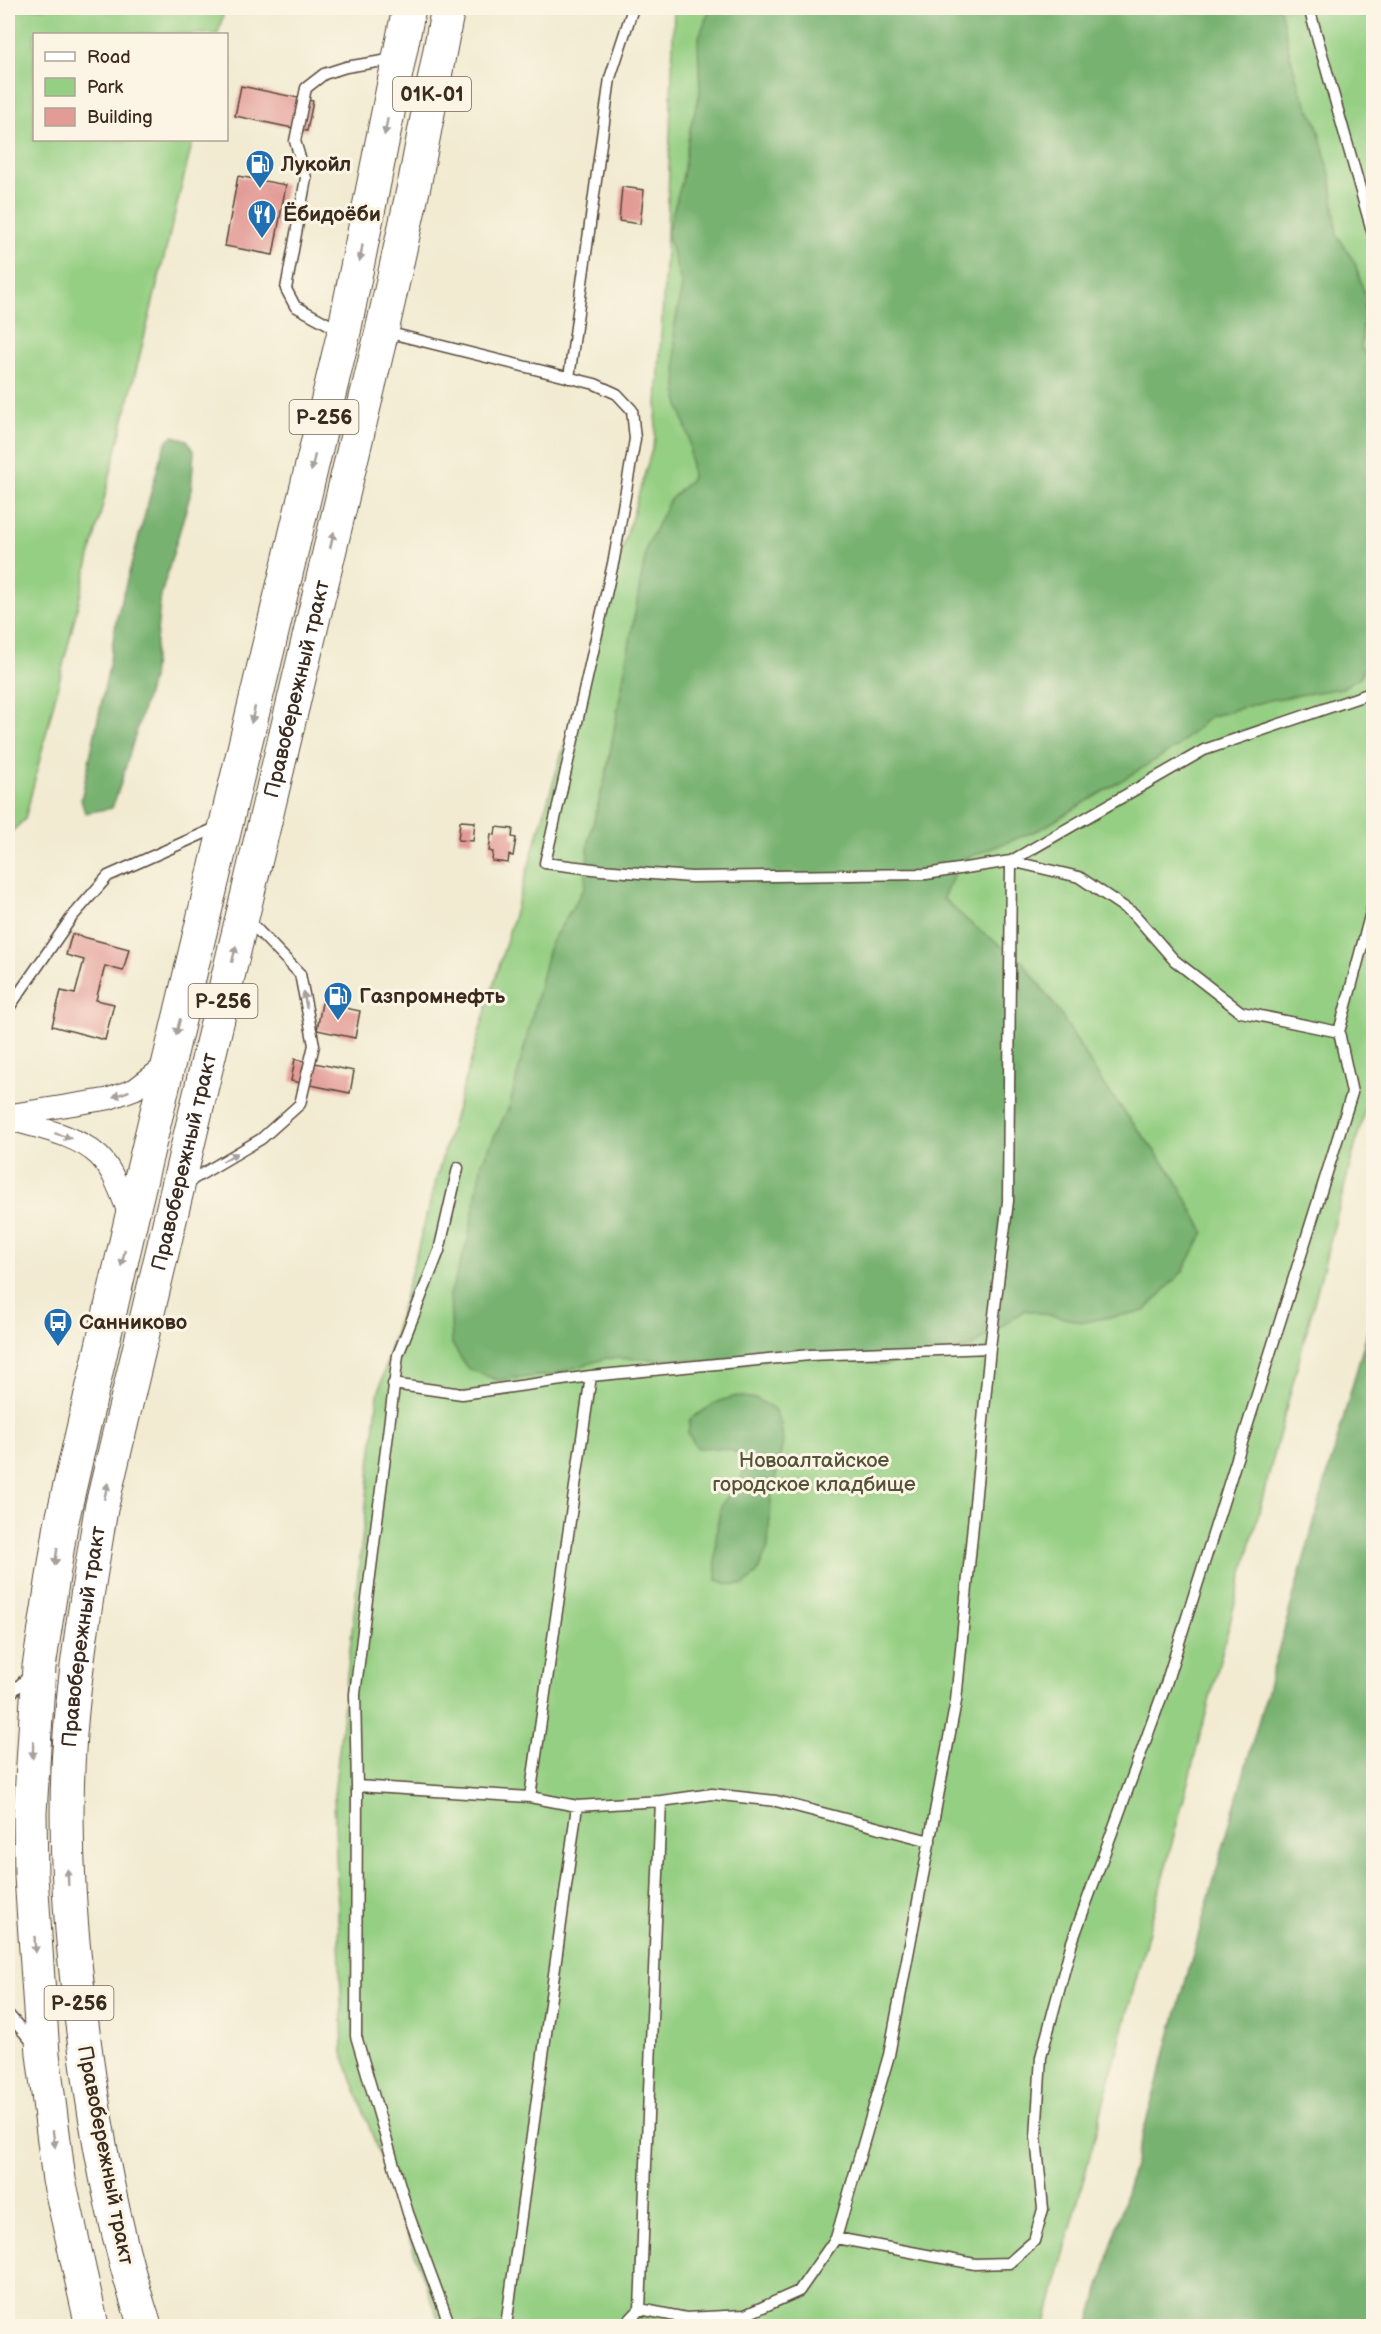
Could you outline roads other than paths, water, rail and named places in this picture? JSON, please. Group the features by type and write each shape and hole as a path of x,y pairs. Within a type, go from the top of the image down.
{"highway":[{"name":"Правобережный тракт","path":"91,2319 59,2180 43,2054 31,1876 30,1813 39,1667 61,1525 131,1220 344,332 409,8"},
{"name":"Правобережный тракт","path":"145,2326 132,2289 105,2173 76,1978 68,1878 67,1814 70,1735 81,1632 102,1509 382,331 415,181 448,8"},
{"path":"415,181 458,8"},
{"path":"132,2289 140,2326"}],"street":[{"path":"8,1117 108,1099 135,1089 169,1062"},
{"path":"8,1117 78,1141 99,1156 114,1177 131,1220"}],"lane":[{"path":"569,378 610,78 633,8"},
{"path":"1310,8 1374,238"},
{"path":"344,332 295,306 286,289 306,178 295,141 306,88 324,74 346,67 399,59"},
{"path":"382,331 595,384 617,394 632,410 635,439 614,559 544,863 691,877 926,874 1011,861 1204,750 1374,692"},
{"path":"8,1009 72,917 108,876 227,823"},
{"path":"1011,861 1079,877 1134,914 1174,960 1241,1012 1339,1032"},
{"path":"640,2309 686,2318 746,2315 799,2291 836,2238 889,2055 956,1701 990,1348 1008,1201 1011,861"},
{"path":"836,2238 975,2264 1009,2263 1034,2241 1043,2209 1036,2137 1041,2057 1072,1942 1165,1687 1352,1093 1339,1032 1374,901"},
{"path":"179,1187 261,1139 300,1104 314,1045 300,974 243,914"},
{"path":"450,2326 408,2213 356,2036 355,1694 398,1355 439,1251 458,1168"},
{"path":"393,1384 462,1394 591,1376 810,1355 990,1348"},
{"path":"530,1797 591,1376"},
{"path":"8,1696 39,1667"},
{"path":"357,1786 530,1797 577,1806 662,1801 711,1794 776,1801 930,1841"},
{"path":"624,2326 640,2309 662,1801"},
{"path":"506,2326 577,1806"},
{"path":"8,2014 43,2054"}],"place":[{"name":"Лукойл","path":"260,190"},
{"name":"Ёбидоёби","path":"262,240"},
{"name":"Газпромнефть","path":"338,1022"},
{"name":"Санниково","path":"58,1348"}],"park label":[{"name":"Новоалтайское городское кладбище","path":"814,1472"}]}
